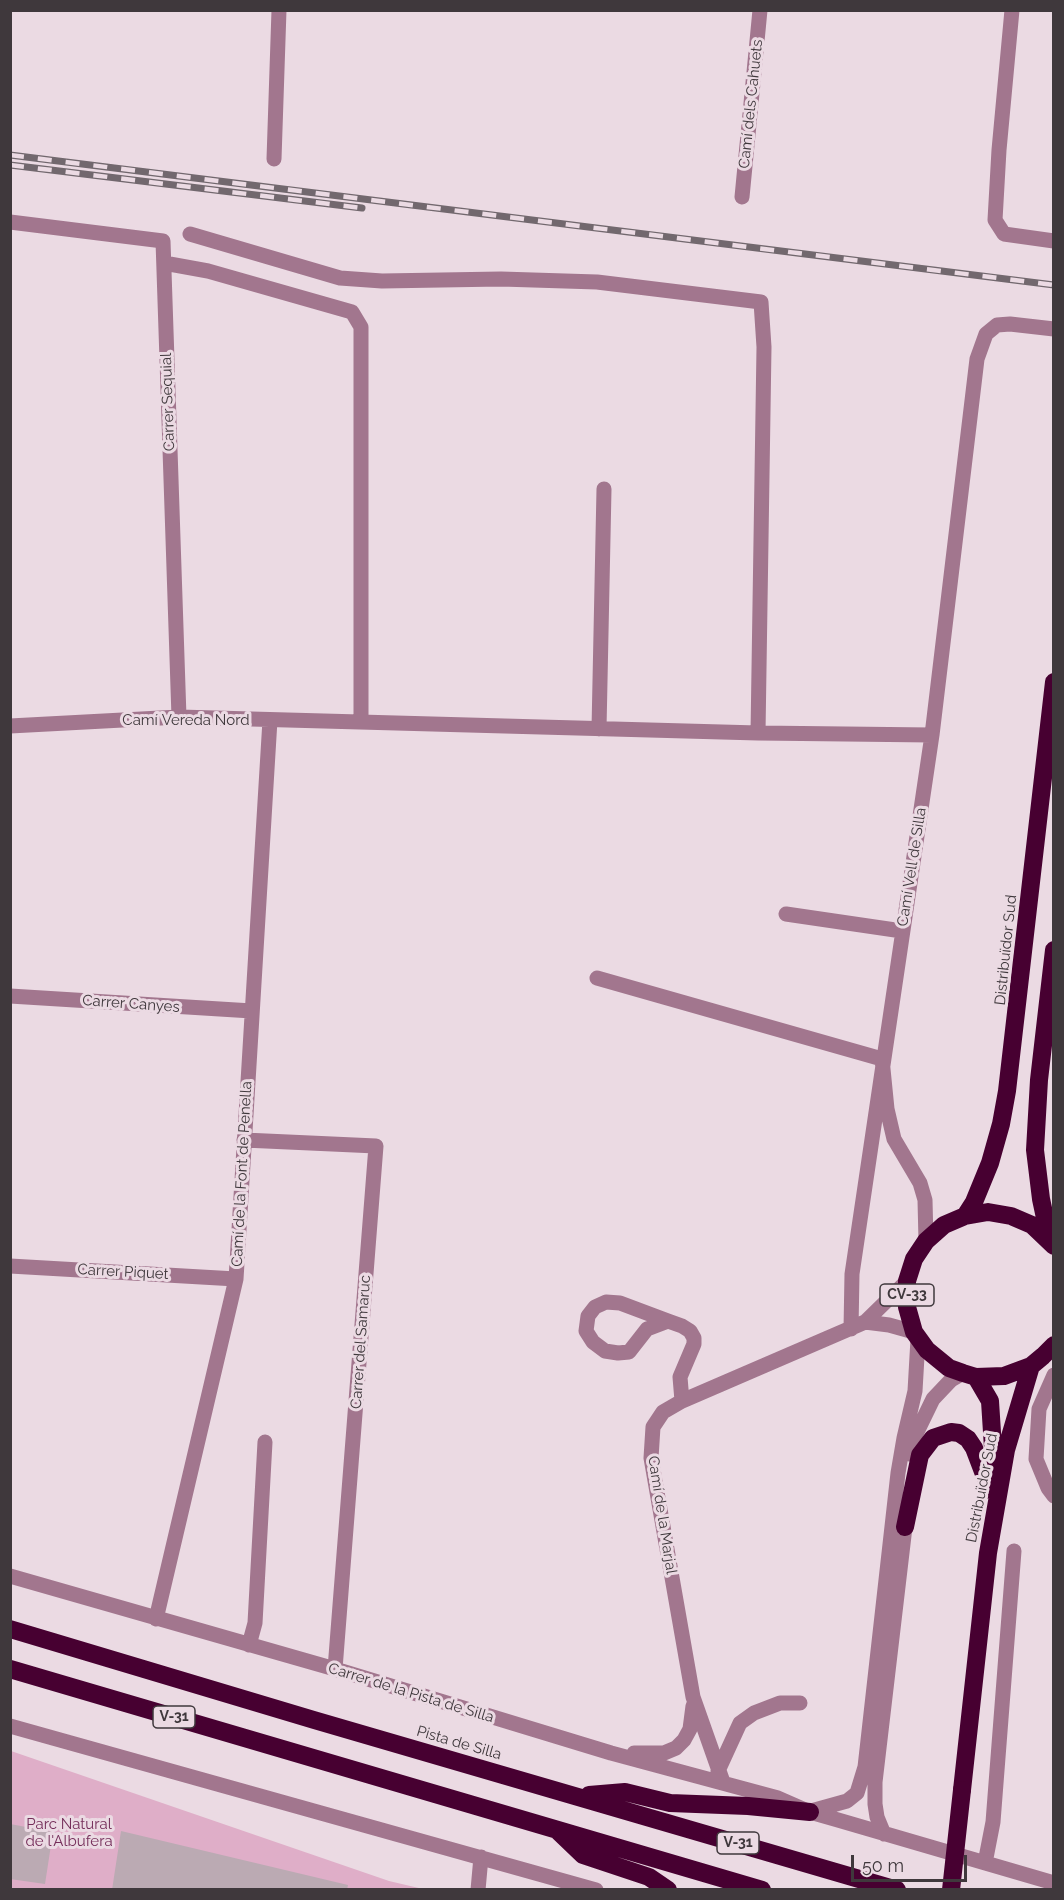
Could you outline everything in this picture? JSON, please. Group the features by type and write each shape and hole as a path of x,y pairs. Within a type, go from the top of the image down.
{"highway":[{"name":"Distribuïdor Sud","path":"965,1216 974,1202 990,1163 1007,1091 1053,682"},
{"name":"CV-33","path":"1052,1243 1041,1199 1035,1150 1039,1080 1053,950"},
{"name":"CV-33","path":"969,1375 937,1360 916,1335 907,1307 907,1281 914,1259 926,1240 944,1225 965,1216 988,1212 1011,1216 1032,1226 1052,1243"},
{"path":"969,1375 1004,1376 1030,1366 1053,1345"},
{"name":"Distribuïdor Sud","path":"988,1553 1006,1450 1030,1366"},
{"name":"Distribuïdor Sud","path":"969,1375 990,1401 993,1448 988,1553"},
{"path":"905,1527 920,1455 933,1438 942,1434 959,1433 968,1439 974,1448 990,1490"},
{"path":"951,1890 988,1553"},
{"name":"Pista de Silla","path":"10,1629 897,1890"},
{"name":"V-31","path":"10,1669 762,1890"},
{"path":"579,1796 625,1792 670,1803 748,1806 810,1812"},
{"path":"553,1827 583,1855 649,1877 668,1890"}],"street":[{"path":"274,159 279,10"},
{"name":"Camí dels Cahuets","path":"742,197 760,10"},
{"path":"1012,10 995,220 1004,234 1053,241"},
{"name":"Carrer Sequial","path":"10,222 163,241 179,717"},
{"path":"190,234 340,278 382,281 501,279 597,282 761,302 764,347 758,733"},
{"path":"164,263 208,271 352,312 361,327 362,721"},
{"name":"Camí Vell de Silla","path":"851,1329 852,1274 882,1059 932,735 977,359 986,334 997,325 1010,324 1053,329"},
{"path":"604,489 599,729 932,735"},
{"name":"Camí Vereda Nord","path":"10,726 179,717 599,729"},
{"name":"Camí de la Font de Penella","path":"156,1619 236,1279 270,720"},
{"path":"786,914 902,931"},
{"path":"597,978 882,1059 887,1110 894,1138 920,1182 925,1200 926,1240"},
{"name":"Carrer Canyes","path":"10,996 252,1011"},
{"name":"Carrer del Samaruc","path":"244,1140 376,1146 335,1670"},
{"name":"Carrer Piquet","path":"10,1266 236,1279"},
{"name":"Camí de la Marjal","path":"720,1776 693,1697 651,1458 653,1427 663,1412 682,1401 866,1322 907,1281"},
{"path":"668,1321 647,1329 629,1352 605,1351 593,1342 586,1330 588,1316 595,1307 606,1302 620,1303 668,1321 690,1331 694,1344 680,1377 682,1401"},
{"path":"866,1322 889,1325 916,1335"},
{"name":"CV-33","path":"810,1812 847,1801 857,1792 865,1767 901,1456 918,1369 916,1335"},
{"path":"884,1834 874,1803 875,1782 905,1527 904,1504 911,1450 933,1399 951,1380 969,1375"},
{"path":"1053,1375 1039,1409 1036,1459 1053,1496"},
{"path":"249,1645 255,1623 265,1442"},
{"path":"985,1863 993,1822 1014,1551"},
{"name":"Carrer de la Pista de Silla","path":"10,1576 611,1753 720,1776 810,1812 1053,1883"},
{"name":"Camí de la Marjal","path":"611,1753 664,1753 676,1748 684,1740 690,1728 693,1697"},
{"path":"720,1776 740,1723 753,1713 780,1703 800,1704"},
{"path":"10,1726 596,1890"},
{"path":"478,1890 481,1857"}],"green space":[{"name":"Parc Natural de l'Albufera","path":"11,1751 389,1881 423,1889 11,1890"}],"building":[{"path":"10,1824 53,1832 45,1884 10,1879"},
{"path":"121,1831 348,1885 347,1890 112,1890"}],"railway":[{"path":"10,155 1054,285"},
{"path":"10,165 362,208"}]}
